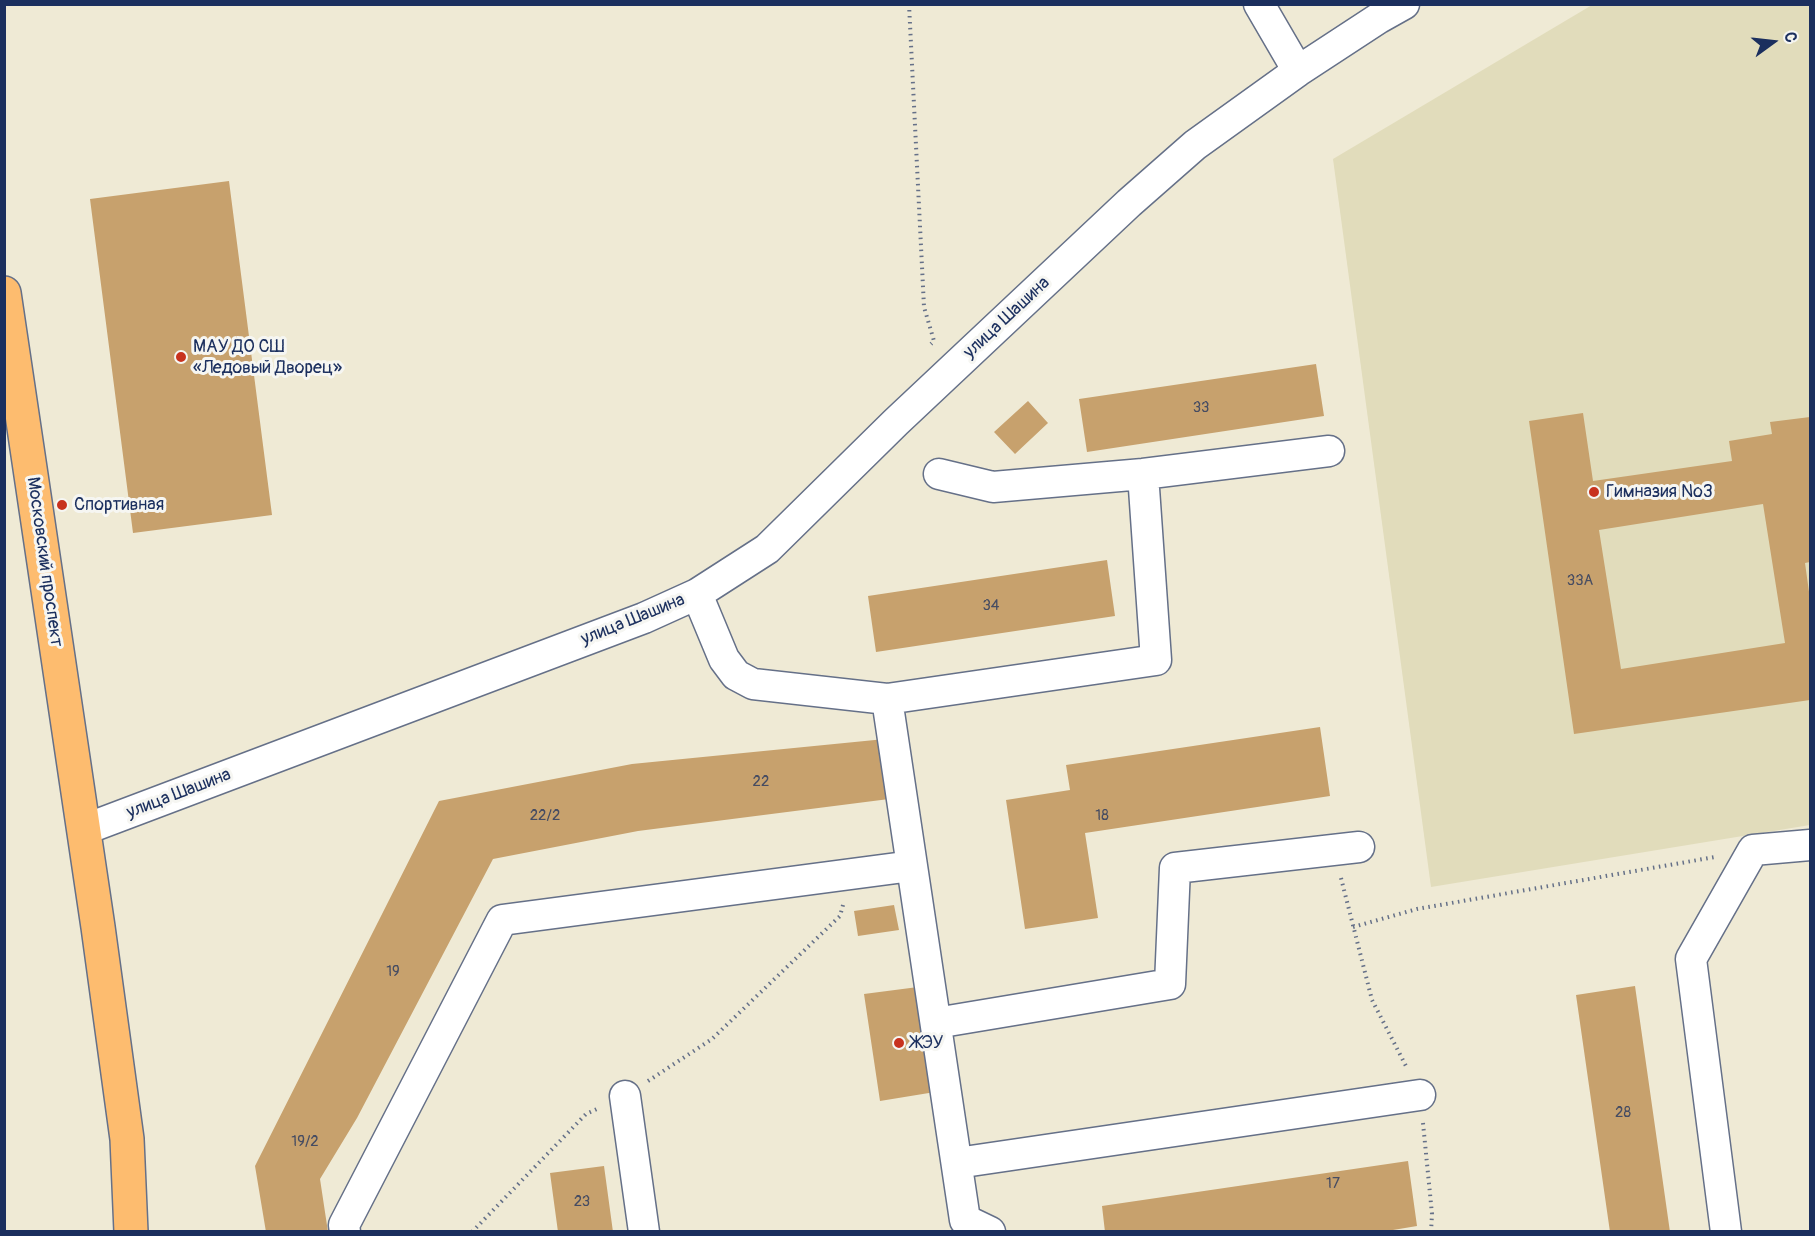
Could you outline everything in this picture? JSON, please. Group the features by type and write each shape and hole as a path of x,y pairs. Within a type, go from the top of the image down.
{"main road":[{"name":"Московский проспект","path":"4,293 83,830"},
{"path":"83,830 127,1138 131,1232"}],"street":[{"path":"1259,4 1298,71"},
{"name":"улица Шашина","path":"83,830 644,618 697,594 766,549 896,422 1195,145 1298,71 1404,4"},
{"path":"939,474 993,487 1143,474 1329,451"},
{"path":"697,594 724,659 736,675 753,684 888,699 1156,660 1143,474"},
{"path":"888,699 965,1220 990,1232"},
{"path":"1726,1232 1691,959 1754,850 1810,844"},
{"path":"936,1023 1170,984 1175,868 1346,849"},
{"path":"345,1232 344,1225 502,920 912,866"},
{"path":"957,1163 1420,1095"},
{"path":"625,1096 644,1232"}],"path":[{"path":"909,4 924,307 934,341 927,349"},
{"path":"1346,849 1353,927 1372,1000 1420,1095 1432,1214 1431,1232"},
{"path":"1353,927 1417,909 1754,850"},
{"path":"472,1232 586,1114 625,1096 712,1039 840,916 851,874"}],"shaded area":[{"name":"Гимназия №3","path":"1592,5 1810,5 1810,825 1431,887 1333,159"}],"building":[{"name":"МАУ ДО СШ «Ледовый Дворец»","path":"229,181 272,515 133,533 90,199"},
{"path":"1316,364 1324,416 1087,452 1079,399"},
{"path":"1028,401 1048,423 1015,454 994,432"},
{"path":"1583,413 1593,481 1732,461 1729,441 1772,434 1770,422 1810,417 1810,562 1805,563 1810,599 1810,700 1574,734 1529,421","holes":["1763,504 1785,643 1621,669 1599,530"]},
{"path":"1107,560 1115,616 876,652 868,596"},
{"path":"1320,727 1330,796 1085,833 1098,918 1025,929 1006,800 1070,790 1066,765"},
{"path":"885,739 889,799 638,831 493,859 357,1118 320,1179 328,1232 266,1232 255,1166 439,801 632,764"},
{"path":"894,905 899,930 858,936 854,911"},
{"path":"1635,986 1670,1232 1610,1232 1576,995"},
{"name":"ЖЭУ","path":"918,987 935,1092 880,1101 864,994"},
{"path":"1408,1161 1417,1226 1381,1232 1105,1232 1102,1206"},
{"path":"604,1166 613,1232 558,1232 550,1173"}],"place":[{"name":"МАУ ДО СШ «Ледовый Дворец»","path":"181,357"},
{"name":"Гимназия №3","path":"1594,492"},
{"name":"Спортивная","path":"62,505"},
{"name":"ЖЭУ","path":"899,1043"}]}
